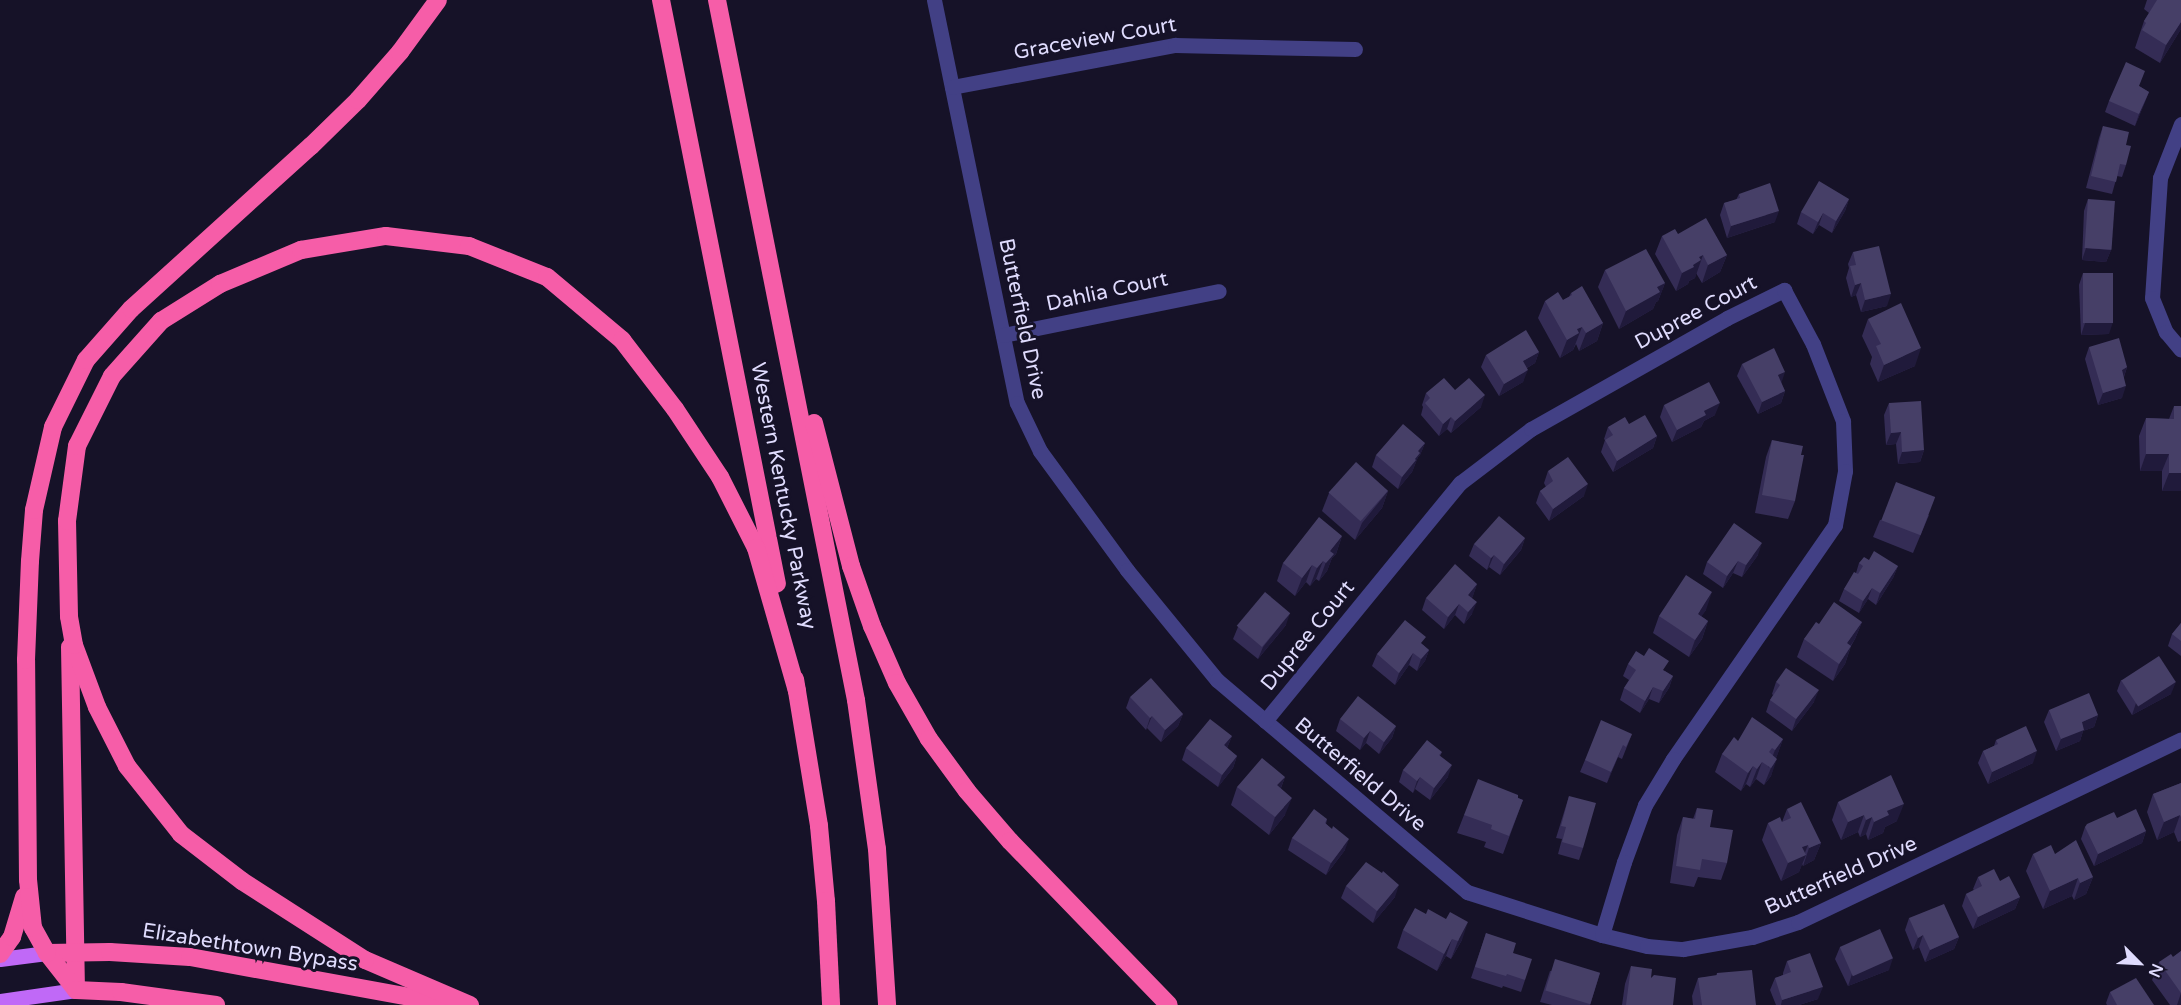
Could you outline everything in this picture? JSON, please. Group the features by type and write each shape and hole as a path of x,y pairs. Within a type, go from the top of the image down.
{"highway":[{"path":"216,1005 121,992 76,990 47,953 31,919 28,880 26,660 34,510 53,427 86,360 131,309 311,146 358,100 400,52 438,0"},
{"name":"Western Kentucky Parkway","path":"661,0 797,691 819,826 826,901 831,1005"},
{"name":"Western Kentucky Parkway","path":"717,0 856,700 877,849 887,1005"},
{"path":"752,174 848,556 872,626 897,683 929,738 968,791 1055,889 1169,1005"},
{"path":"76,990 66,521 77,447 112,376 160,321 220,284 301,250 386,236 469,246 547,277 622,340 675,409 720,477 756,548 797,691"},
{"path":"69,616 74,645 97,707 127,766 181,834 242,881 365,960 470,1005"},
{"path":"0,954 16,928 28,880"},
{"name":"Elizabethtown Bypass","path":"47,953 76,951 159,953 457,1005"}],"main road":[{"name":"Elizabethtown Bypass","path":"0,959 47,953"},
{"path":"0,1001 19,1002 76,990"}],"street":[{"name":"Butterfield Drive","path":"934,0 1017,403 1040,450 1127,570 1217,680 1467,892 1602,935 1647,946 1683,949 1752,937 1798,922 2181,739"},
{"name":"Graceview Court","path":"952,87 1175,45 1355,49"},
{"path":"2181,124 2160,178 2152,298 2166,332 2181,350"},
{"name":"Dupree Court","path":"1265,721 1460,483 1531,429 1728,318 1784,290 1813,344 1843,421 1845,471 1835,525 1673,759 1646,805 1624,862 1602,935"},
{"name":"Dahlia Court","path":"1003,335 1220,291"}],"building":[{"path":"2157,0 2181,0 2181,22 2166,45 2142,30 2146,23 2144,21"},
{"path":"2126,62 2145,71 2139,86 2149,92 2139,114 2109,101"},
{"path":"2103,126 2129,132 2126,145 2131,146 2126,165 2120,164 2116,182 2091,176"},
{"path":"1819,181 1849,199 1836,221 1823,213 1818,222 1801,212"},
{"path":"1770,183 1779,211 1731,226 1724,203 1740,198 1739,194"},
{"path":"2088,199 2115,201 2112,250 2085,248"},
{"path":"1706,218 1727,255 1708,265 1703,255 1699,257 1701,260 1693,265 1694,267 1682,273 1662,236 1675,229 1678,234"},
{"path":"1879,246 1891,294 1865,300 1861,283 1855,285 1850,266 1856,265 1853,252"},
{"path":"1646,249 1665,283 1657,287 1660,292 1626,311 1605,270"},
{"path":"2083,273 2113,273 2113,323 2083,323"},
{"path":"1582,286 1603,323 1586,333 1582,327 1577,329 1579,333 1567,340 1545,301 1558,292 1563,300"},
{"path":"1901,303 1921,348 1884,365 1876,346 1881,344 1868,319"},
{"path":"1526,330 1539,352 1523,361 1528,370 1504,384 1486,355"},
{"path":"2119,338 2127,367 2122,370 2126,386 2103,393 2089,347"},
{"path":"1774,348 1785,372 1778,375 1785,391 1762,402 1742,364"},
{"path":"1444,378 1455,390 1469,378 1485,395 1455,421 1451,417 1443,424 1425,403 1430,398 1426,393"},
{"path":"1709,382 1720,403 1704,411 1706,415 1677,430 1664,405"},
{"path":"1921,401 1924,450 1902,452 1901,432 1891,433 1889,403"},
{"path":"2174,406 2181,406 2181,473 2169,473 2169,454 2146,454 2146,418 2174,419"},
{"path":"1645,415 1657,436 1617,461 1605,440 1613,435 1608,427 1625,417 1629,424"},
{"path":"1403,424 1425,443 1418,451 1420,453 1416,460 1402,477 1376,455"},
{"path":"1772,440 1803,446 1801,455 1804,455 1795,501 1762,495"},
{"path":"1568,457 1588,484 1553,509 1540,491 1553,481 1548,471"},
{"path":"1356,462 1388,491 1361,521 1329,492"},
{"path":"1896,482 1935,497 1921,535 1881,520"},
{"path":"1499,516 1525,538 1504,564 1494,555 1491,558 1474,544"},
{"path":"1319,517 1342,536 1330,551 1334,554 1326,563 1323,561 1317,568 1312,565 1302,578 1283,563"},
{"path":"1734,523 1762,543 1746,565 1738,561 1727,576 1707,562"},
{"path":"1874,551 1898,566 1880,593 1872,588 1863,601 1844,589 1854,572 1858,574 1863,566 1859,563 1864,557 1869,560"},
{"path":"1455,564 1477,584 1468,595 1477,602 1468,612 1459,604 1448,617 1426,598"},
{"path":"1686,575 1712,592 1698,614 1708,621 1695,640 1659,616"},
{"path":"1265,592 1290,613 1262,647 1237,626"},
{"path":"1834,602 1862,622 1847,643 1851,646 1839,664 1804,639 1816,622 1819,624"},
{"path":"1405,620 1426,637 1421,643 1429,650 1421,659 1413,653 1399,673 1377,654"},
{"path":"2181,623 2181,641 2172,634"},
{"path":"1649,648 1669,661 1663,670 1673,676 1663,691 1653,687 1645,701 1624,688 1636,670 1628,664 1636,651 1644,656"},
{"path":"2159,656 2176,682 2138,707 2121,681"},
{"path":"1786,668 1819,690 1796,719 1770,700 1780,685 1776,682"},
{"path":"1151,678 1183,714 1165,730 1130,697"},
{"path":"2089,693 2098,715 2082,722 2084,730 2061,739 2049,710"},
{"path":"1358,696 1396,726 1384,742 1370,731 1364,738 1340,719"},
{"path":"1752,717 1783,739 1775,750 1772,748 1769,752 1777,759 1771,768 1762,762 1757,769 1753,766 1748,773 1722,754 1734,737 1738,741"},
{"path":"1210,719 1232,736 1224,745 1237,756 1222,775 1186,748"},
{"path":"1601,720 1632,734 1626,747 1623,745 1611,772 1585,760"},
{"path":"2026,726 2037,751 1992,772 1983,751 1998,744 1996,740"},
{"path":"1427,740 1442,752 1439,755 1452,765 1434,788 1420,777 1417,781 1403,770"},
{"path":"1262,758 1285,777 1277,785 1292,798 1275,817 1237,787"},
{"path":"1891,775 1904,804 1887,811 1889,815 1874,822 1872,817 1866,820 1864,815 1848,822 1838,802"},
{"path":"1478,779 1518,795 1518,798 1523,800 1509,836 1491,829 1492,825 1464,815"},
{"path":"2181,783 2181,817 2180,815 2164,822 2153,794"},
{"path":"1569,796 1596,803 1583,848 1562,842 1566,827 1561,826"},
{"path":"1801,802 1821,843 1809,848 1808,845 1802,847 1806,855 1788,863 1768,823 1780,817 1782,822 1791,818 1787,809"},
{"path":"1697,808 1713,810 1710,827 1733,830 1727,863 1702,859 1700,870 1676,866 1683,817 1695,819"},
{"path":"1314,809 1327,819 1325,823 1332,829 1333,826 1349,839 1331,863 1292,838"},
{"path":"2136,809 2146,831 2098,854 2085,827 2087,824 2114,812 2117,818"},
{"path":"2076,840 2093,877 2080,883 2078,878 2050,891 2033,854 2051,845 2055,854"},
{"path":"1366,862 1382,873 1383,871 1399,885 1377,911 1346,886"},
{"path":"1994,869 2000,881 2009,876 2020,897 1978,917 1966,894 1982,886 1978,877"},
{"path":"1944,904 1959,937 1930,950 1923,935 1918,938 1909,918"},
{"path":"1415,908 1426,914 1428,909 1446,919 1450,912 1468,922 1458,941 1452,939 1444,954 1403,930"},
{"path":"1880,929 1893,958 1853,976 1840,947"},
{"path":"1486,933 1516,943 1513,953 1532,959 1525,980 1475,967"},
{"path":"2181,951 2181,993 2159,962"},
{"path":"1810,953 1823,987 1782,1000 1775,978 1791,972 1787,961"},
{"path":"1555,959 1600,973 1590,1004 1545,991"},
{"path":"1631,966 1652,969 1651,978 1654,975 1676,978 1673,1005 1626,1005"},
{"path":"1752,970 1756,1005 1702,1005 1698,978 1717,975 1717,973"},
{"path":"2136,978 2154,1005 2117,1005 2110,992"}]}
